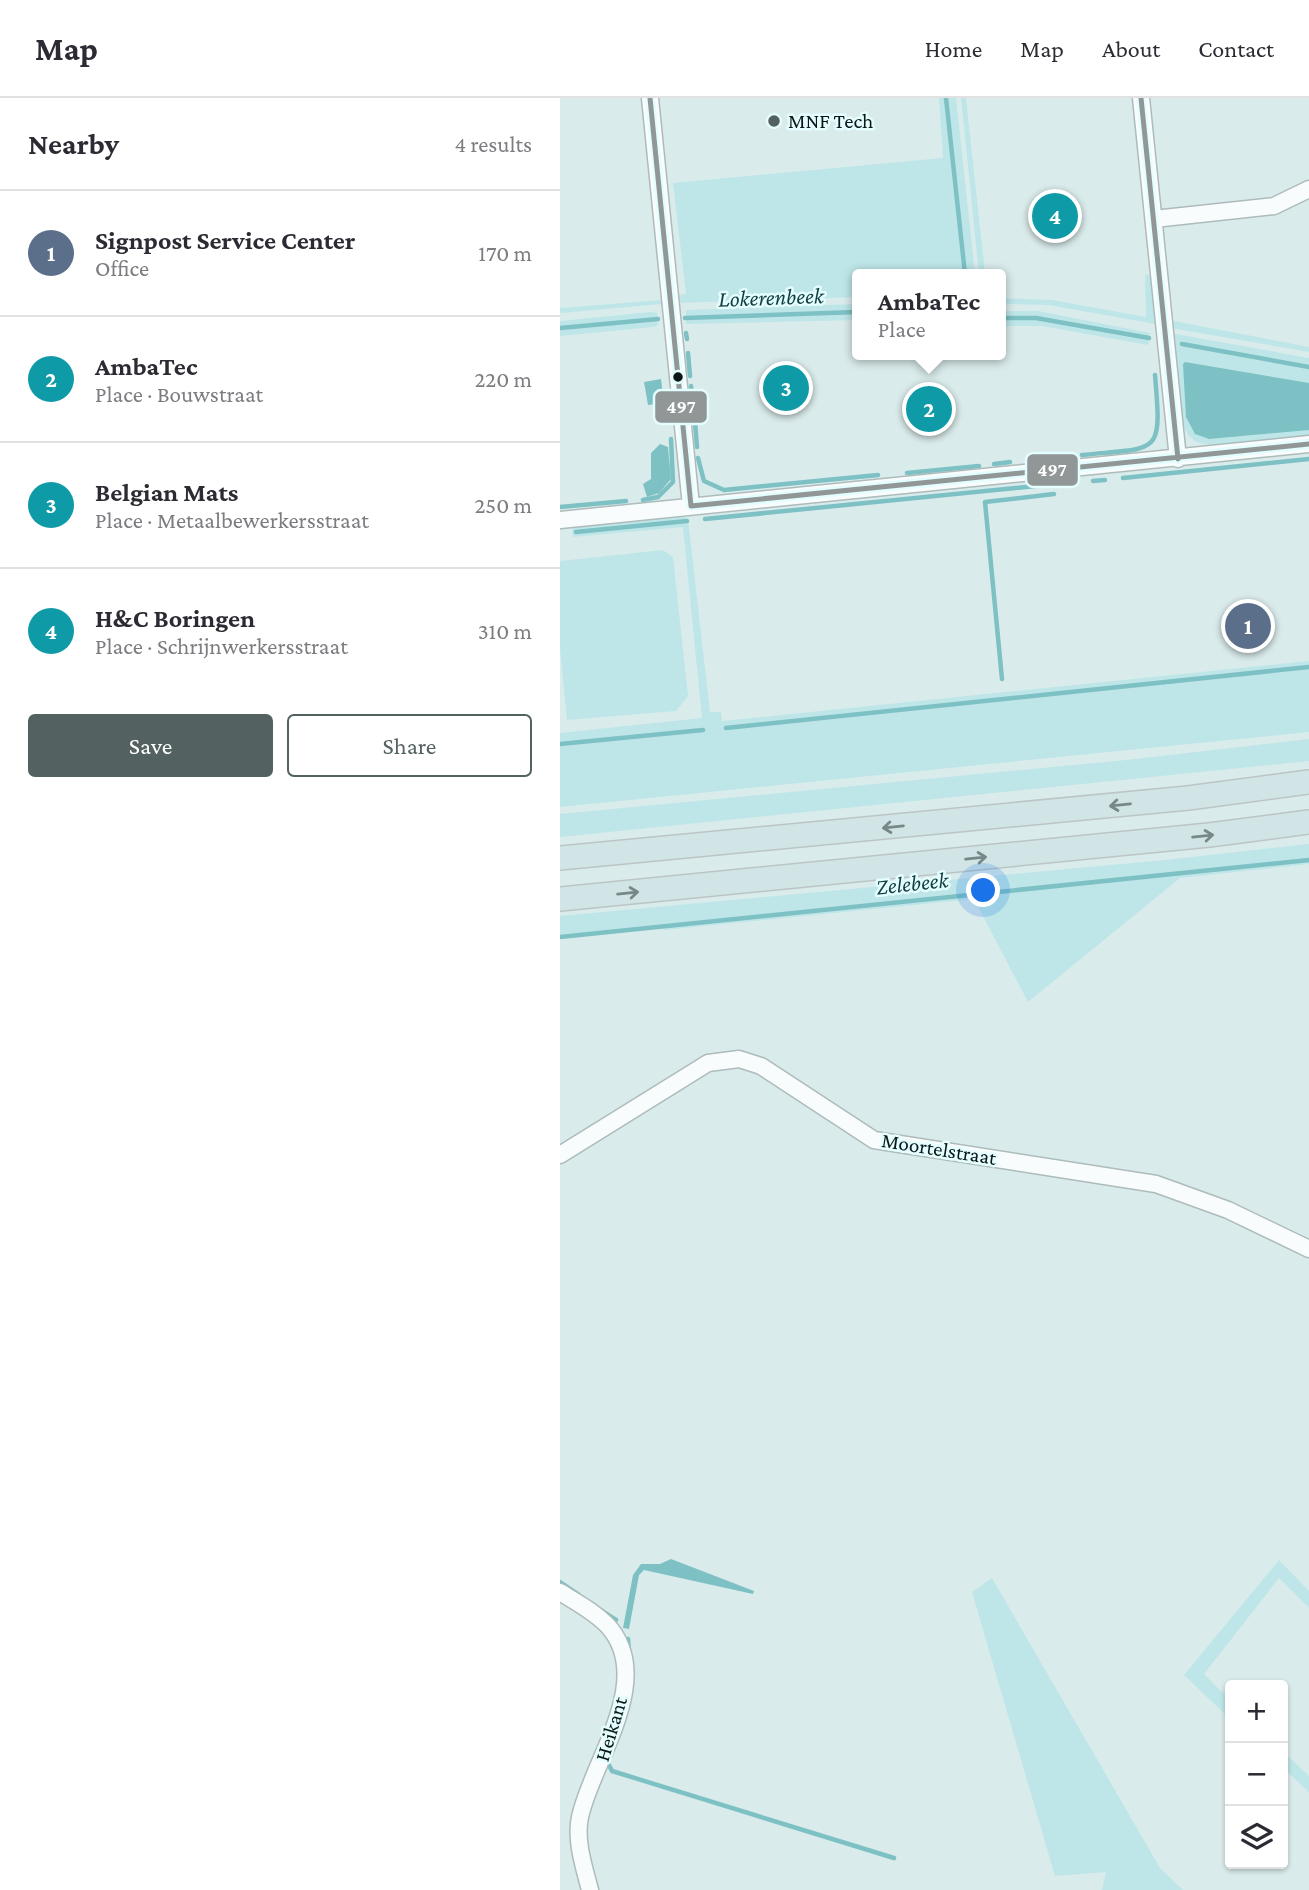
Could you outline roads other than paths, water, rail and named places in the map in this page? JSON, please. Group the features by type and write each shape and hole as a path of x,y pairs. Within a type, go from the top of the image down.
{"highway":[{"path":"560,858 1160,801 1309,782"},
{"path":"560,899 1195,837 1309,822"}],"street":[{"path":"650,98 691,506"},
{"path":"1141,98 1178,459"},
{"path":"1154,219 1274,206 1309,190"},
{"path":"560,520 1309,444"},
{"name":"Moortelstraat","path":"560,1155 708,1063 739,1059 761,1066 874,1140 1156,1184 1228,1210 1309,1249"},
{"name":"Heikant","path":"560,1592 607,1625 622,1646 624,1664 619,1712 579,1818 580,1847 590,1890"}],"waterway":[{"path":"946,98 964,269"},
{"name":"Lokerenbeek","path":"685,318 852,312"},
{"name":"Lokerenbeek","path":"1006,318 1036,318 1149,338"},
{"name":"Lokerenbeek","path":"560,328 658,319"},
{"path":"686,333 687,339"},
{"name":"Lokerenbeek","path":"1182,344 1309,367"},
{"path":"688,353 690,376"},
{"path":"1082,455 1127,451 1150,443 1156,434 1158,421 1155,375"},
{"path":"691,386 694,411"},
{"path":"695,422 697,447"},
{"path":"643,500 658,497 673,482 671,439"},
{"path":"698,458 704,481 724,490 878,475"},
{"path":"1123,478 1309,459"},
{"path":"994,464 1010,462"},
{"path":"907,473 979,466"},
{"path":"1093,481 1105,480"},
{"path":"705,519 1066,483"},
{"path":"1002,679 985,502 1054,494"},
{"path":"560,507 626,501"},
{"path":"576,532 687,521"},
{"path":"726,728 1309,667"},
{"path":"560,744 703,730"},
{"name":"Zelebeek","path":"560,937 1309,860"},
{"path":"560,1582 578,1594"},
{"path":"602,1611 616,1620"},
{"path":"628,1639 629,1651"},
{"path":"607,1761 612,1771 894,1858"}],"place":[{"name":"MNF Tech","path":"774,121"},
{"name":"H&C Boringen","path":"1055,216"},
{"name":"Belgian Mats","path":"786,388"},
{"name":"AmbaTec","path":"929,409"},
{"name":"Signpost Service Center","path":"1248,626"}]}
